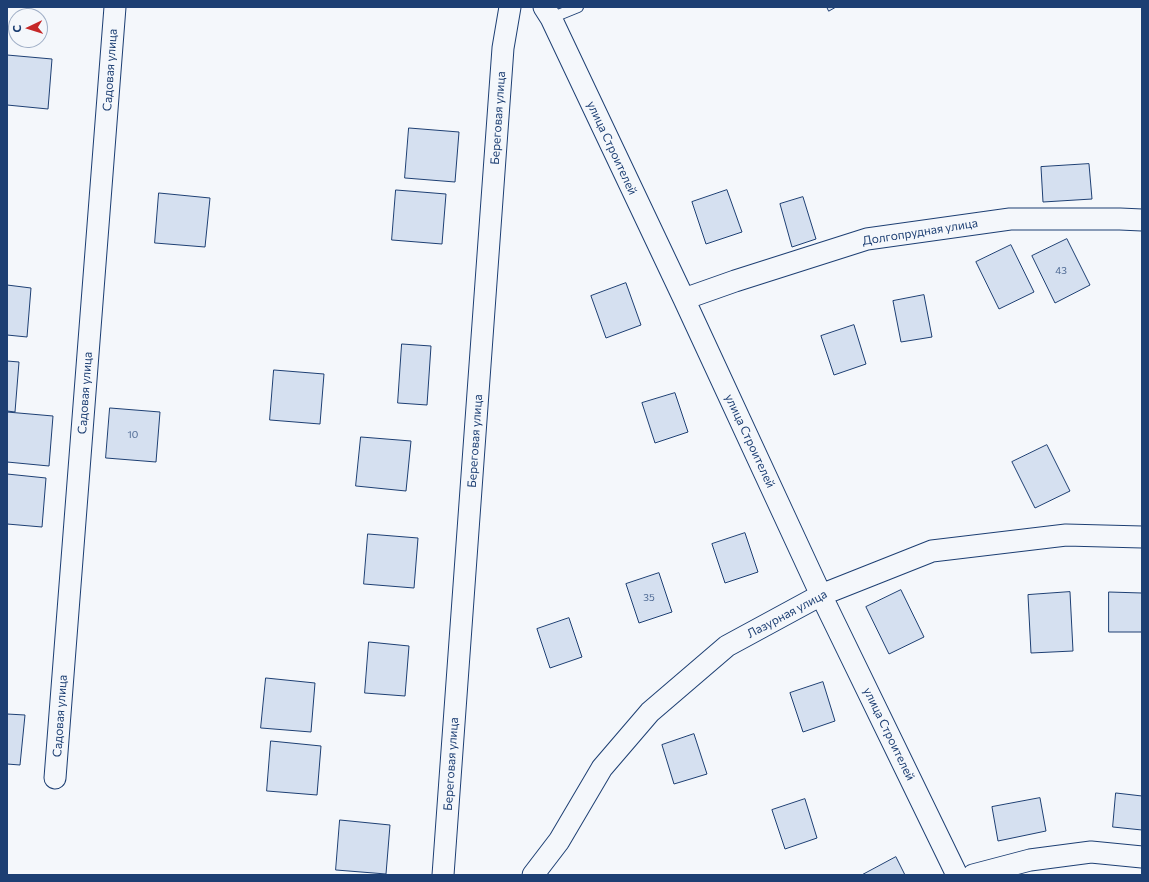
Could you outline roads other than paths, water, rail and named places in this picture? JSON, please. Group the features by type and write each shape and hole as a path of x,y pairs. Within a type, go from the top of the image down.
{"street":[{"name":"Садовая улица","path":"55,778 114,7"},
{"name":"Береговая улица","path":"444,875 503,48 510,7"},
{"name":"улица Строителей","path":"547,12 684,299 821,595 957,875"},
{"name":"Долгопрудная улица","path":"684,299 735,281 867,239 1010,219 1120,218 1142,220"},
{"name":"Лазурная улица","path":"533,875 559,841 602,768 650,712 727,646 821,595 932,551 1066,535 1142,537"},
{"path":"973,875 1030,860 1091,852 1142,857"}],"lane":[{"path":"547,12 578,7"}]}
